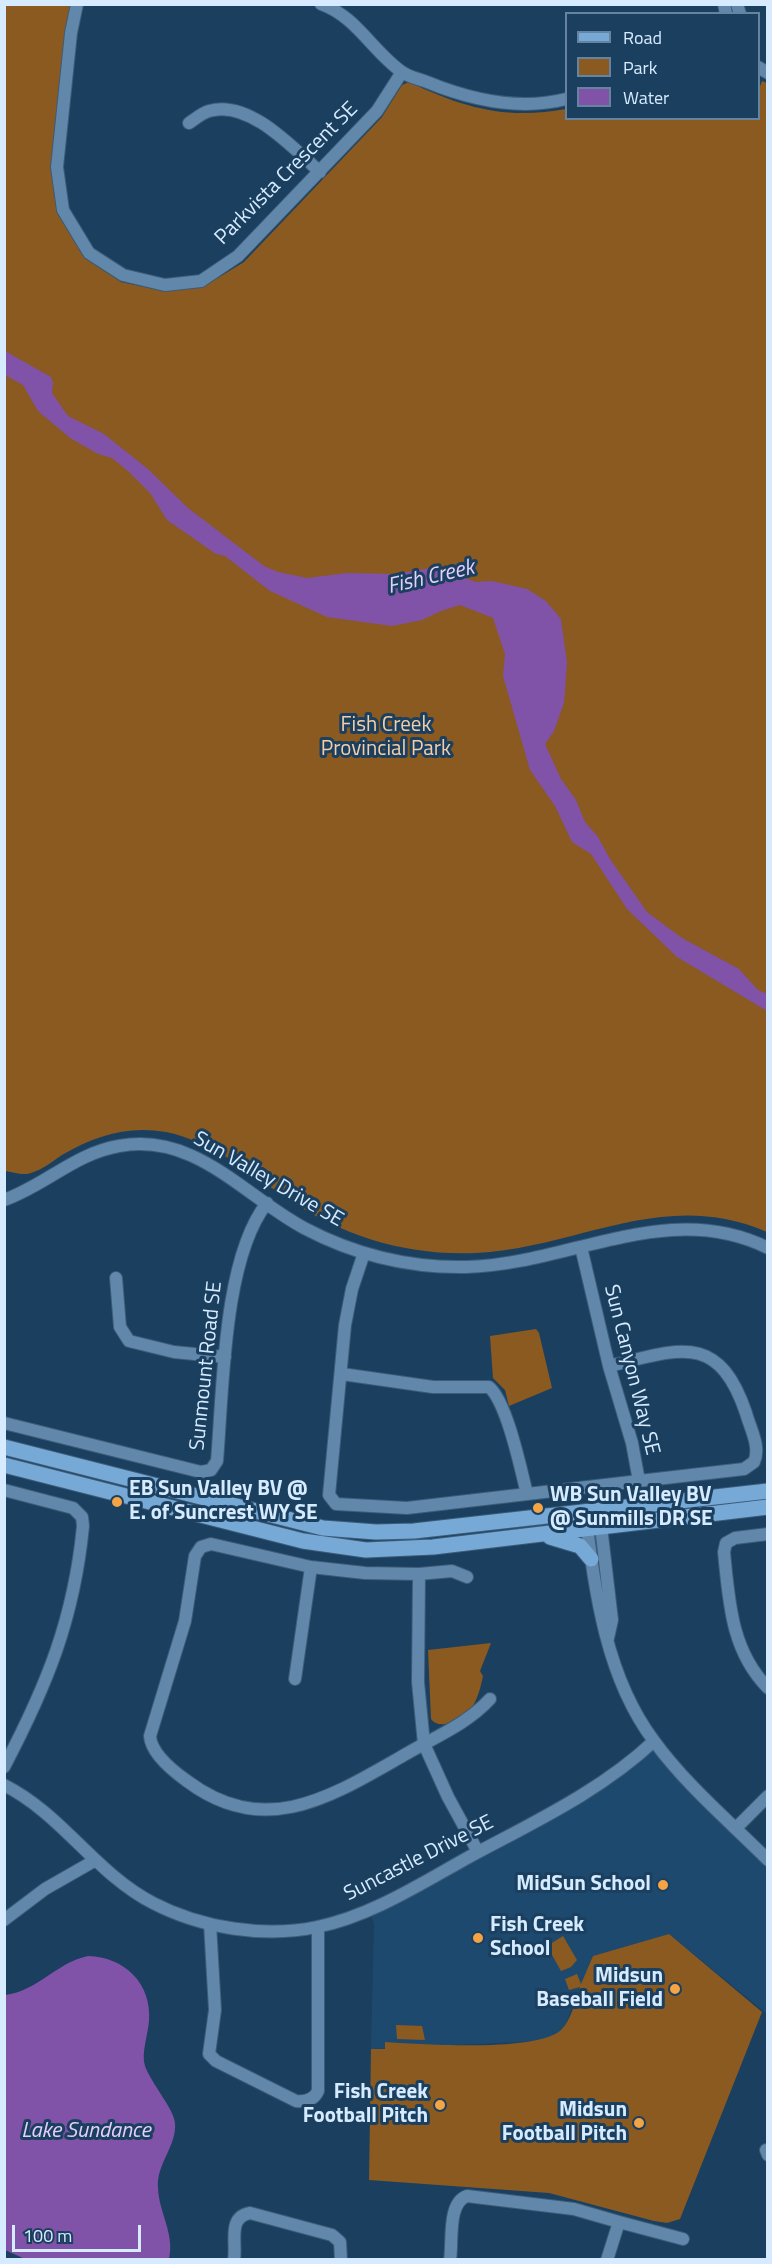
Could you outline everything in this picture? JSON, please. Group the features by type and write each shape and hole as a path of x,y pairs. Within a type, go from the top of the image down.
{"main road":[{"path":"4,1448 341,1530 414,1531 768,1491"},
{"path":"4,1465 303,1541 346,1548 407,1549 768,1507"},
{"path":"539,1535 580,1546 591,1559"}],"street":[{"name":"Parkvista Crescent SE","path":"77,4 71,33 57,167 63,210 88,253 123,275 165,285 201,281 238,256 377,111 402,72"},
{"path":"321,4 357,27 402,72 461,96 503,104 549,103 565,99"},
{"path":"189,123 209,111 231,109 264,124 320,172"},
{"name":"Sun Valley Drive SE","path":"4,1200 28,1190 95,1153 117,1146 140,1144 164,1146 195,1157 237,1180 304,1228 364,1253 414,1264 468,1267 523,1261 649,1231 690,1227 731,1233 768,1248"},
{"name":"Sunmount Road SE","path":"4,1422 208,1472 217,1461 225,1357 240,1257 253,1222 267,1203"},
{"name":"Sun Canyon Way SE","path":"364,1253 352,1289 345,1325 329,1492 336,1504 407,1508 639,1481 627,1422 609,1366 581,1248"},
{"path":"116,1278 120,1327 129,1341 174,1352 225,1357"},
{"path":"609,1366 675,1351 691,1352 711,1359 727,1372 736,1385 756,1446 754,1462 744,1469 639,1481"},
{"path":"342,1374 397,1384 433,1387 484,1386 492,1389 513,1439 527,1494"},
{"path":"4,1490 73,1508 82,1517 83,1526 75,1586 63,1635 41,1694 4,1767"},
{"path":"592,1511 612,1620 608,1639"},
{"path":"594,1528 591,1559 600,1614 623,1686 654,1741 768,1860"},
{"path":"768,1534 735,1538 726,1543 724,1552 737,1639 753,1671 768,1688"},
{"path":"467,1577 452,1571 419,1574 365,1573 311,1567 211,1544 199,1550 176,1659 151,1731 154,1749 181,1777 206,1795 239,1807 266,1811 289,1808 337,1793 462,1723 490,1699"},
{"path":"295,1679 311,1567"},
{"path":"419,1574 418,1682 424,1744 448,1797 478,1852"},
{"name":"Suncastle Drive SE","path":"4,1785 23,1795 53,1818 94,1861 154,1904 210,1924 267,1930 318,1927 384,1902 478,1852 590,1789 654,1741"},
{"path":"736,1828 768,1796"},
{"path":"4,1920 45,1889 94,1861"},
{"path":"210,1924 215,2010 209,2054 213,2059 236,2071 296,2101 304,2102 314,2097 318,2091 318,1927"},
{"path":"450,2259 456,2205 467,2196 574,2209 683,2239"},
{"path":"234,2259 235,2223 240,2216 250,2213 332,2235 340,2242 341,2259"},
{"path":"607,2259 619,2222"}],"shaded area":[{"path":"654,1741 767,1860 767,2014 669,1934 593,1956 564,2028 552,2037 539,2041 371,2049 374,1924 369,1909 532,1823"}],"green space":[{"name":"Fish Creek Provincial Park","path":"5,5 72,5 53,167 57,213 84,257 121,282 164,291 203,287 244,262 382,117 402,85 409,82 448,99 486,109 524,113 565,109 565,120 760,120 760,86 762,81 767,83 767,1232 729,1220 692,1216 656,1218 621,1224 514,1249 451,1253 401,1247 354,1234 331,1224 200,1143 152,1130 125,1131 86,1142 43,1168 28,1174 5,1171"},
{"path":"536,1329 539,1333 552,1388 509,1406 505,1390 493,1378 490,1336"},
{"path":"491,1643 480,1671 483,1676 479,1694 471,1709 460,1718 447,1724 435,1723 431,1719 428,1650"},
{"path":"669,1934 762,2012 680,2219 667,2223 654,2221 549,2193 369,2180 371,2049 385,2049 385,2042 478,2045 506,2044 550,2037 562,2029 568,2020 580,1987 569,1990 565,1979 577,1974 581,1984 593,1956"},
{"path":"563,1936 577,1960 571,1967 561,1971 547,1946"},
{"path":"396,2025 422,2026 425,2040 397,2039"}],"water":[{"name":"Fish Creek","path":"5,351 51,377 52,393 68,416 104,434 148,469 188,508 264,566 278,572 307,578 347,573 396,574 435,567 476,582 492,581 527,589 546,601 561,619 567,663 564,703 554,731 545,744 561,779 576,800 585,822 598,837 610,859 647,912 682,938 739,969 758,990 767,994 767,1011 677,957 627,909 591,854 572,842 555,806 530,770 503,676 505,654 493,618 460,605 422,620 392,626 327,617 270,591 225,556 216,554 167,520 150,493 112,458 98,454 70,438 38,411 23,385 5,375"},
{"name":"Lake Sundance","path":"88,1956 113,1961 124,1967 141,1984 146,1995 149,2021 144,2050 145,2066 171,2111 175,2123 173,2139 158,2179 159,2197 170,2241 169,2259 25,2259 5,2250 5,1995 28,1988 67,1964"}],"place":[{"name":"EB Sun Valley BV @ E. of Suncrest WY SE","path":"117,1502"},
{"name":"WB Sun Valley BV @ Sunmills DR SE","path":"538,1508"},
{"name":"MidSun School","path":"663,1885"},
{"name":"Fish Creek School","path":"478,1938"},
{"name":"Midsun Baseball Field","path":"675,1989"},
{"name":"Fish Creek Football Pitch","path":"440,2105"},
{"name":"Midsun Football Pitch","path":"639,2123"}]}
